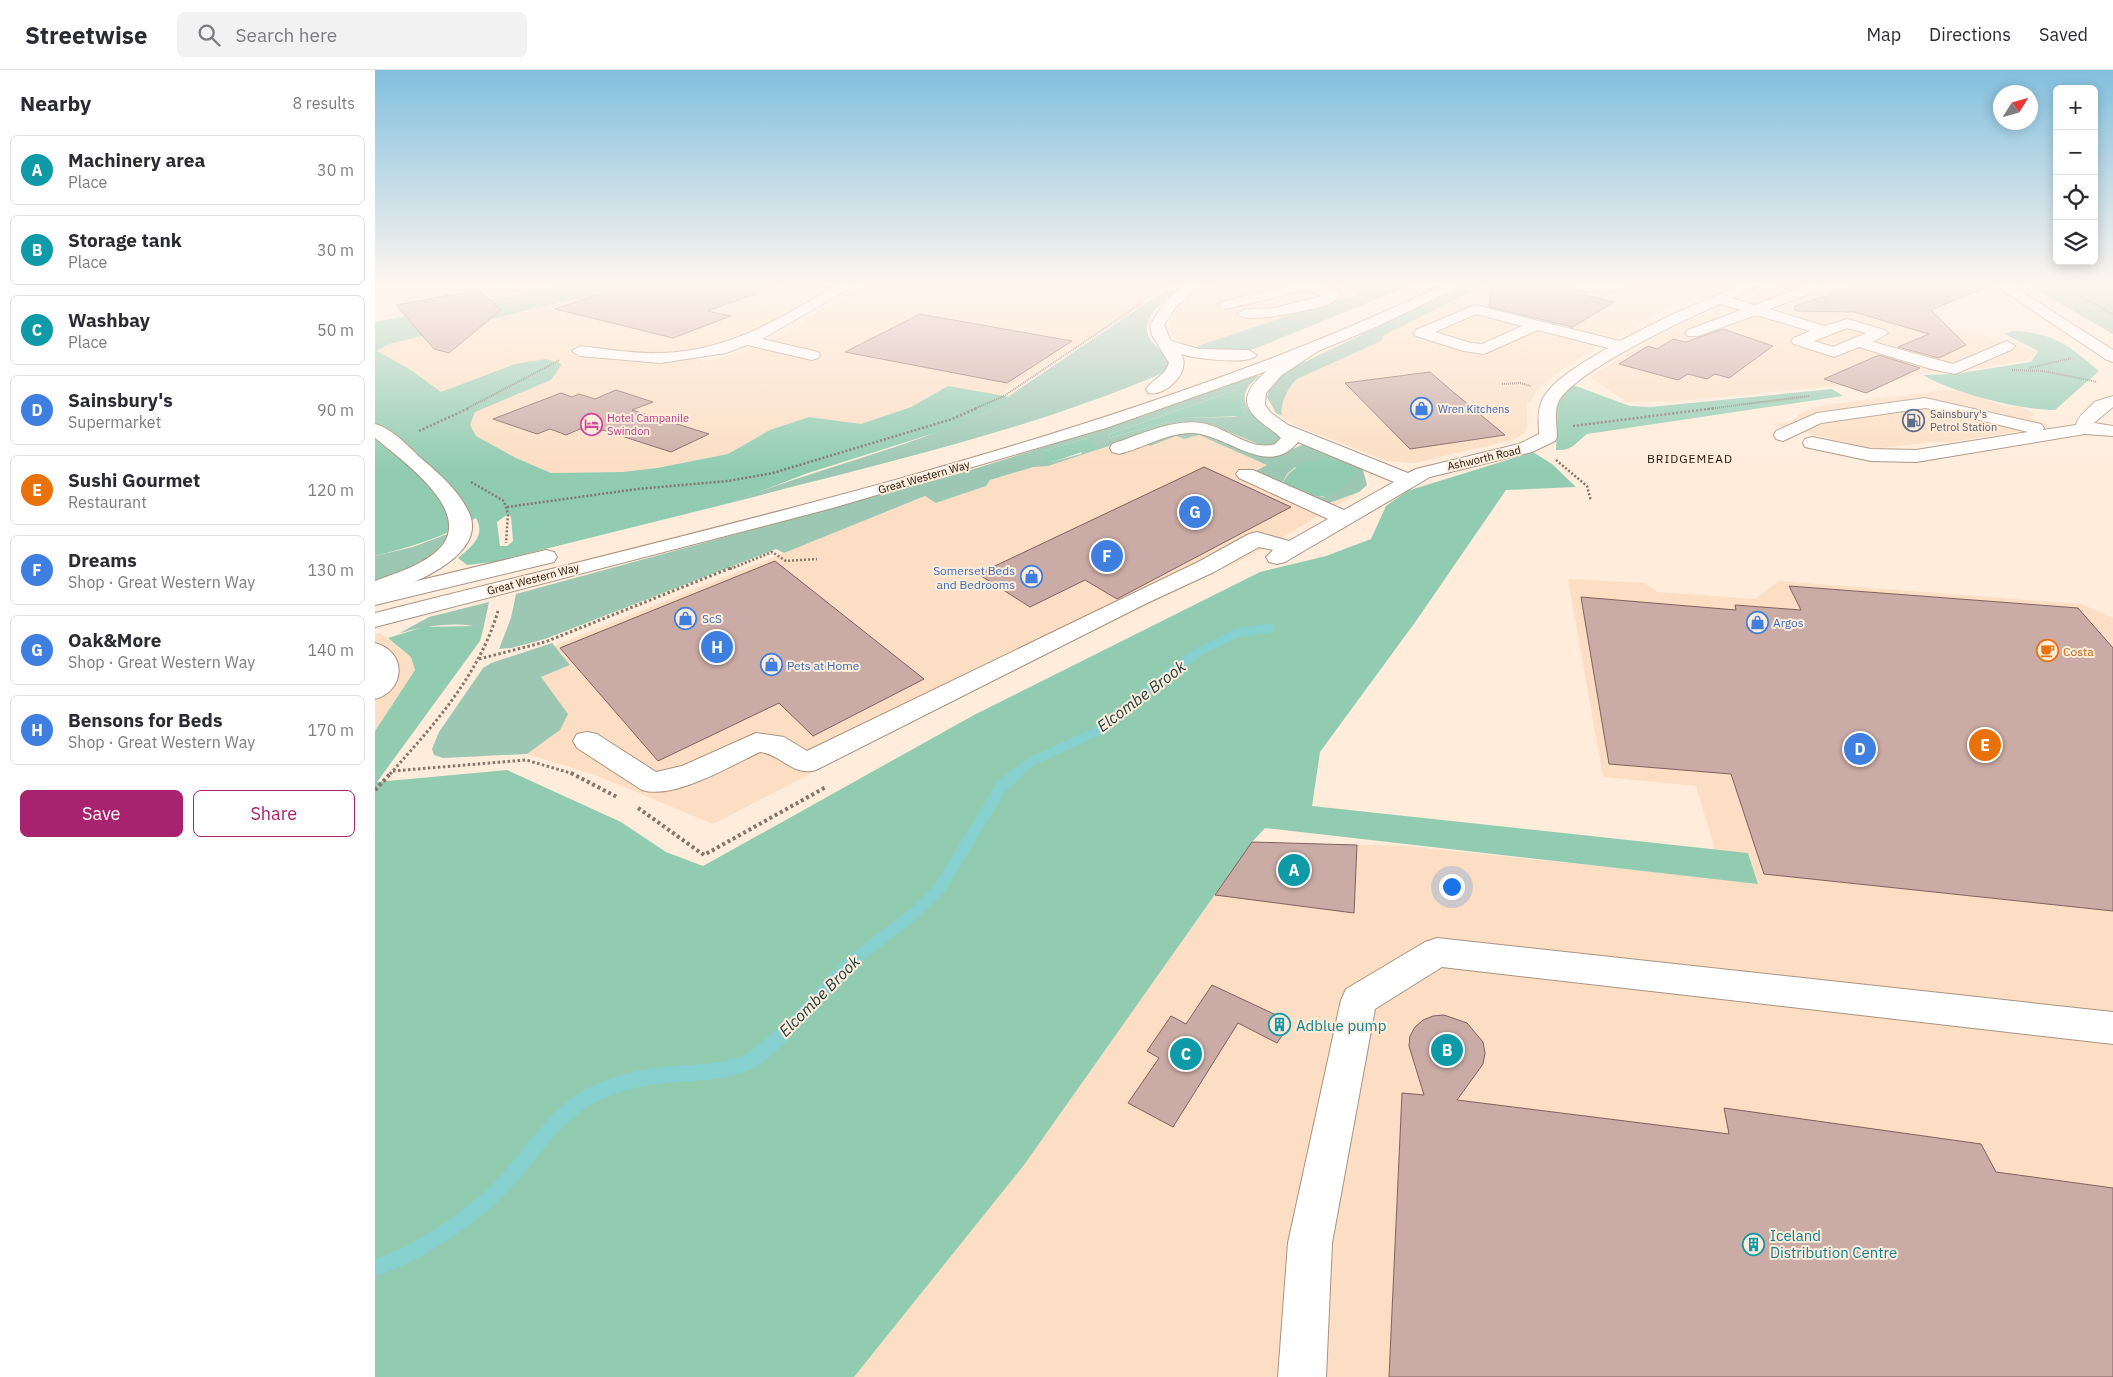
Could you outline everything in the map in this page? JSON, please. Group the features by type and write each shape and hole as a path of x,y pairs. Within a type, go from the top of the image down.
{"street":[{"path":"580,351 660,358 704,353 733,345"},
{"path":"766,345 812,355"},
{"path":"1168,345 1198,354 1257,353 1207,371"},
{"path":"1154,389 1171,376 1177,365 1175,356 1168,345"},
{"path":"1319,345 1270,376 1257,391 1257,404 1260,413 1268,421 1283,430 1407,480"},
{"name":"Great Western Way","path":"375,620 943,472 1157,405 1319,345"},
{"path":"1460,345 1484,350 1494,345"},
{"path":"1615,345 1623,347"},
{"name":"Ashworth Road","path":"587,741 652,783 690,774 756,742 775,744 806,763 1139,598 1198,571 1257,539 1285,553 1407,480 1432,470 1532,446 1548,437 1547,408 1561,386 1626,345"},
{"path":"1812,345 1834,352 1852,345"},
{"path":"1869,345 1937,366 1955,369 2007,346"},
{"path":"2095,345 2109,354"},
{"name":"Great Western Way","path":"375,598 803,492 1033,427 1189,377"},
{"path":"1783,435 1817,418 1925,404 1939,405 2003,423 2078,430 2113,431"},
{"path":"1812,443 1871,455 1916,456 2078,430 2085,421 2110,406"},
{"path":"1119,448 1171,431 1189,428 1209,430 1243,446 1266,450 1278,448 1288,443 1290,437 1283,430"},
{"path":"375,429 426,470 447,491 458,509 463,530 457,543 439,560 414,574 375,589"},
{"path":"1246,474 1344,518"},
{"path":"375,651 383,656 388,672 384,682 375,691"},
{"path":"1303,1377 1310,1243 1359,1000 1437,952 2113,1028"}],"path":[{"path":"507,507 637,489 749,478 797,466 952,419 1004,396 1080,345"},
{"path":"418,432 488,399 538,370 580,351"},
{"path":"2026,369 2109,354"},
{"path":"1532,446 1554,458 1587,486 1591,501"},
{"path":"479,660 545,642 772,552 786,561 817,559"},
{"path":"375,790 457,694 479,660 489,639 498,609"}],"shaded area":[{"path":"387,345 720,345 690,354 704,363 760,345 1077,345 998,396 948,386 911,407 861,424 809,417 770,430 728,454 657,468 622,472 551,473 516,458 476,436 470,425 475,412 450,408 411,370 377,351"},
{"path":"1184,345 1201,345 1189,349"},
{"path":"1340,345 1601,345 1554,375 1538,390 1527,406 1527,424 1524,434 1513,440 1414,463 1387,461 1295,425 1276,413 1267,397 1272,381 1288,370"},
{"path":"1641,345 2013,345 2038,352 2024,361 1967,370 1924,373 1884,384 1834,386 1679,401 1627,402 1590,377"},
{"name":"Sainsbury's Petrol Station","path":"1946,390 1970,394 2008,408 2017,406 2037,414 2028,417 2052,426 1951,442 1887,446 1880,449 1864,447 1769,424 1791,422 1798,415 1814,407"},
{"path":"1197,418 1293,450 1338,456 1363,470 1367,485 1359,492 1254,554 1013,670 713,824 595,775 527,754 560,730 541,677 570,665 554,646 925,496 936,503 986,486 990,480 1033,467 1048,466"},
{"path":"1568,579 1645,583 1657,592 1755,599 1779,581 2081,604 2113,618 2113,1377 854,1377 1024,1165 1252,842 1404,846 1758,883 1748,853 1715,850 1696,786 1603,777"},
{"path":"380,633 411,657 415,670 375,731 375,634"}],"green space":[{"path":"375,345 387,345 377,351 411,370 441,392 515,364 546,359 562,364 551,380 475,412 470,425 476,436 516,458 551,473 622,472 657,468 728,454 770,430 809,417 861,424 911,407 948,386 1016,398 957,426 808,473 730,503 493,562 467,565 458,558 476,540 479,524 476,518 452,531 427,541 375,556","holes":["508,514 511,517 513,541 507,546 500,546 497,522"]},
{"path":"1084,345 1156,345 1169,363 1166,369 1158,375 1054,414 893,461 730,503 946,429 1015,398 1009,396"},
{"path":"1201,345 1264,345 1242,352 1189,349"},
{"path":"1340,345 1372,345 1297,379 1285,396 1281,412 1282,416 1276,413 1267,397 1272,381 1288,370"},
{"path":"2026,345 2065,345 2099,371 2055,410 2024,407 1987,399 1951,388 1923,375 1954,374 2031,362 2038,351"},
{"path":"1254,375 1259,376 1248,387 1245,403 1254,416 1268,428 1282,436 1283,441 1272,446 1263,446 1210,424 1173,425 1048,466 1033,467 990,480 986,486 936,503 925,496 784,553 776,549 545,639 511,648 499,649 511,618 516,594 961,473 1143,416","holes":["1236,390 1240,392 1245,414 1234,417 1183,418 1108,438 1110,434","1087,438 1081,454 1052,462 1044,451"]},
{"path":"1573,385 1630,406 1650,407 1832,389 1843,396 1587,434 1570,448 1556,450 1558,399"},
{"path":"1236,390 1240,391 1245,414 1243,416 1183,418 1108,438 1110,434"},
{"path":"1183,432 1200,434 1254,453 1285,452 1304,444 1357,466 1363,470 1367,485 1359,492 1329,503 1308,495 1324,497 1295,467 1287,474 1282,483 1256,471 1267,465 1199,435 1184,439 1176,436 1150,446 1146,443"},
{"path":"1087,438 1093,439 1094,448 1047,463 1042,458 1044,451"},
{"path":"1533,452 1552,464 1576,487 1506,490 1416,621 1320,752 1312,806 1748,853 1758,884 1265,828 1252,842 1024,1165 854,1377 375,1377 375,731 415,670 411,657 388,638 424,627 476,626 483,630 480,641 377,782 507,770 621,822 666,852 703,866 974,715 1260,572 1326,556 1371,539 1386,506 1407,491"},
{"path":"1321,459 1345,464 1356,473 1339,489 1322,496 1304,495 1282,485 1293,470"},
{"path":"450,533 426,559 375,583 375,556 413,547"},
{"path":"489,602 483,630 465,625 442,625 398,634 429,617"},
{"path":"552,643 570,665 541,677 568,714 560,730 527,754 443,758 434,755 432,749 439,732 483,668 491,663"}],"building":[{"path":"431,345 459,345 449,353 434,349"},
{"path":"859,345 1066,345 1007,383 845,352"},
{"path":"1663,345 1773,346 1729,378 1715,374 1707,379 1688,374 1678,380 1619,364 1648,346 1657,349"},
{"path":"1903,345 1966,345 1939,358 1898,347"},
{"path":"1879,355 1920,368 1866,393 1824,379"},
{"name":"Wren Kitchens","path":"1430,372 1505,435 1410,449 1345,383"},
{"name":"Hotel Campanile Swindon","path":"616,390 653,402 632,410 709,434 671,452 603,430 595,434 580,429 566,435 550,429 537,434 493,419 561,393 572,397 579,394 595,399"},
{"path":"1204,467 1291,507 1117,599 1085,580 1030,607 978,574"},
{"path":"775,561 924,679 813,736 779,703 658,761 560,648"},
{"path":"1789,586 2078,608 2113,648 2113,911 1764,874 1731,774 1609,764 1581,597 1736,610 1735,605 1801,610"},
{"path":"1252,842 1357,845 1354,913 1215,895"},
{"path":"1212,985 1291,1022 1277,1043 1238,1023 1173,1127 1128,1103 1159,1058 1147,1051 1171,1016 1186,1024"},
{"name":"Iceland Distribution Centre","path":"1444,1015 1467,1023 1483,1042 1485,1053 1483,1064 1457,1100 1729,1134 1724,1108 1981,1144 1996,1172 2113,1188 2113,1377 1389,1377 1402,1093 1424,1095 1409,1046 1410,1036 1415,1027 1423,1020 1433,1016"}],"waterway":[{"name":"Elcombe Brook","path":"1015,774 1032,761 1104,728 1165,676 1200,651 1237,633 1270,628"},
{"name":"Elcombe Brook","path":"780,1037 849,963 916,912 940,888 1001,787 1017,773"},
{"name":"Elcombe Brook","path":"375,1268 423,1246 470,1215 508,1180 552,1126 565,1114 592,1095 622,1083 646,1077 727,1069 754,1059 780,1037"}],"place":[{"name":"Wren Kitchens","path":"1422,409"},
{"name":"Sainsbury's Petrol Station","path":"1914,420"},
{"name":"Hotel Campanile Swindon","path":"591,424"},
{"name":"Oak&More","path":"1195,512"},
{"name":"Dreams","path":"1107,556"},
{"name":"Somerset Beds and Bedrooms","path":"1031,577"},
{"name":"ScS","path":"686,618"},
{"name":"Argos","path":"1757,622"},
{"name":"Bensons for Beds","path":"717,647"},
{"name":"Costa","path":"2047,651"},
{"name":"Pets at Home","path":"771,665"},
{"name":"Sushi Gourmet","path":"1985,745"},
{"name":"Sainsbury's","path":"1860,749"},
{"name":"Machinery area","path":"1294,870"},
{"name":"Adblue pump","path":"1280,1025"},
{"name":"Storage tank","path":"1447,1050"},
{"name":"Washbay","path":"1186,1054"},
{"name":"Iceland Distribution Centre","path":"1754,1244"}],"district":[{"name":"BRIDGEMEAD","path":"1690,458"}]}
